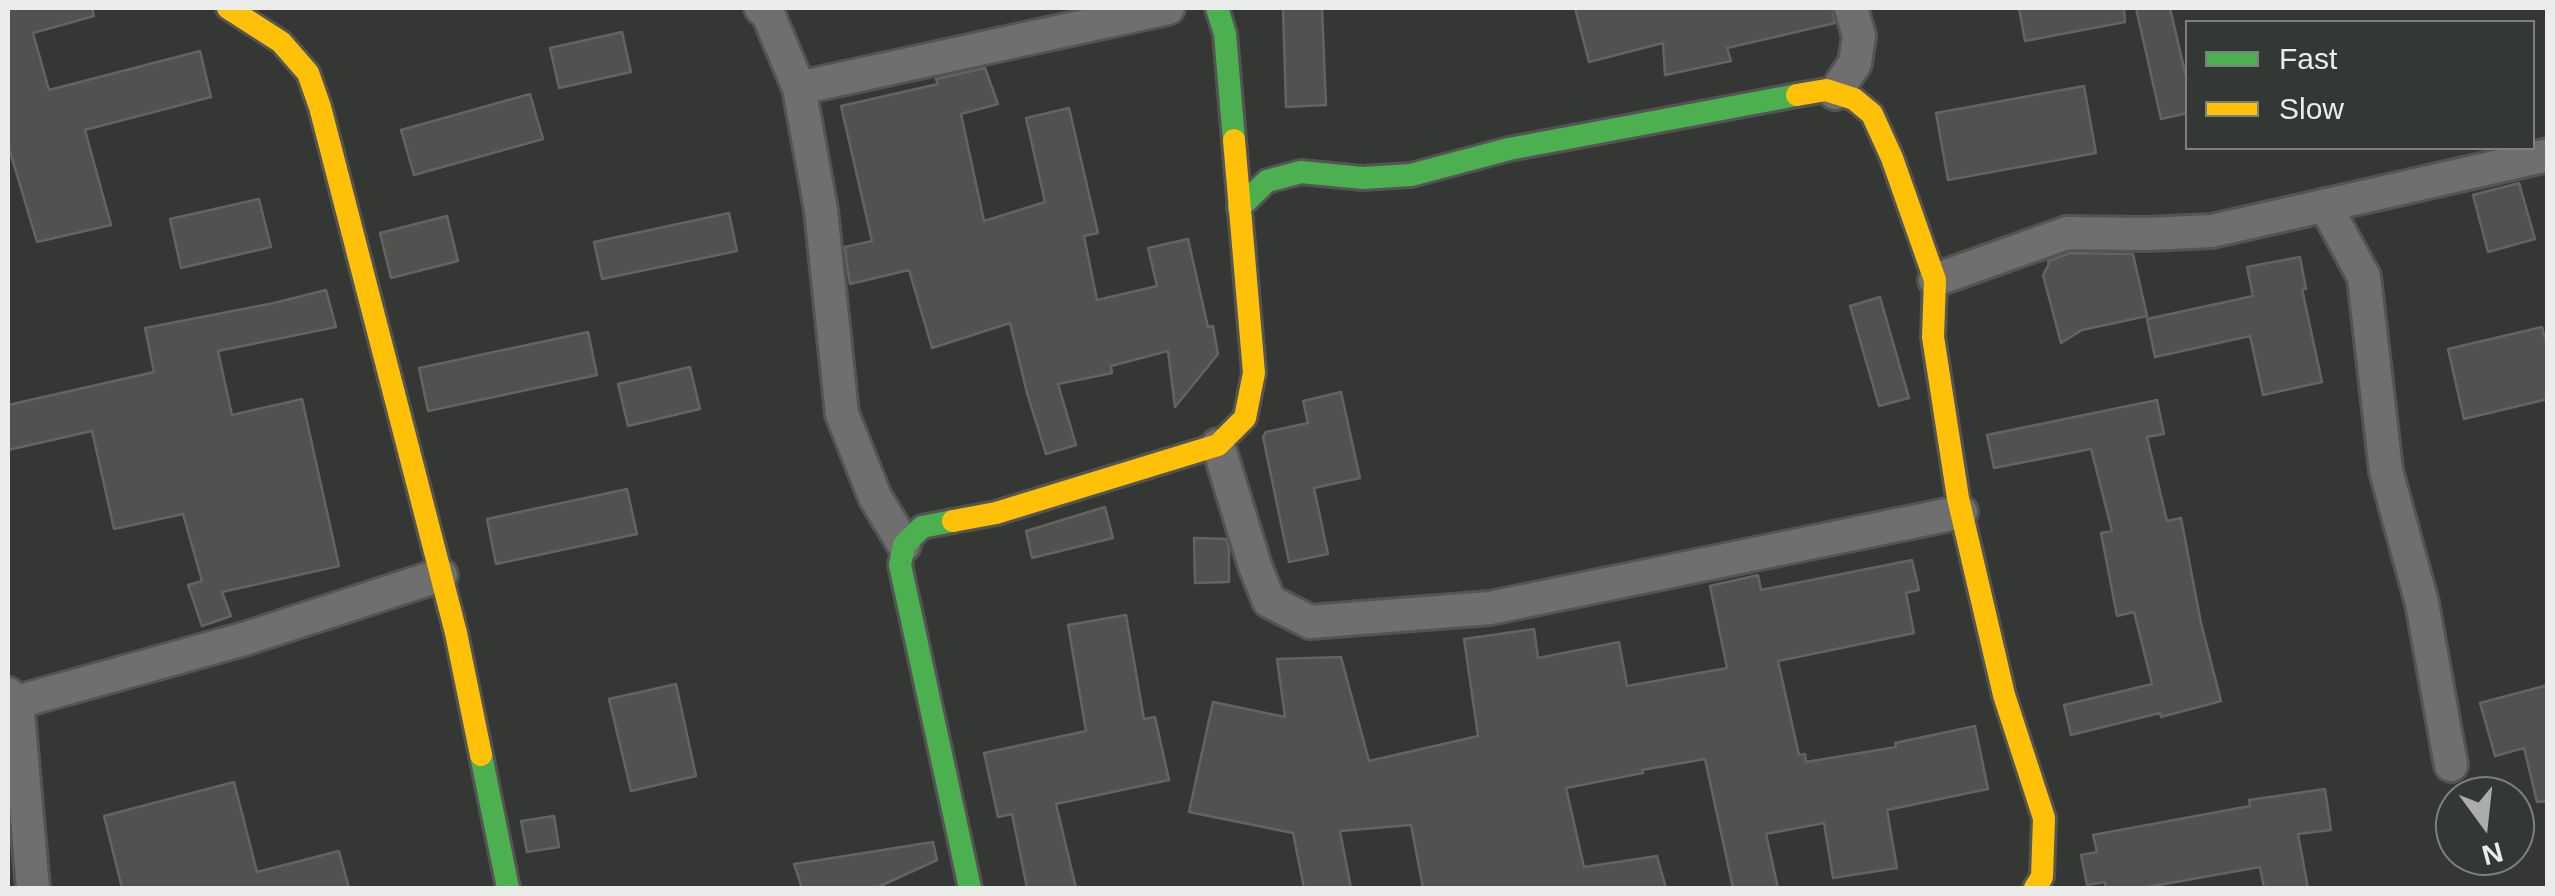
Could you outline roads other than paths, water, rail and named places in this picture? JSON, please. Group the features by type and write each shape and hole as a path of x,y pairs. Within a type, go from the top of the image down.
{"street":[{"path":"228,8 281,42 308,73 320,106 456,632 508,888"},
{"path":"762,8 768,14 798,88 821,210 842,414 875,497 904,545"},
{"path":"798,88 1168,8"},
{"path":"970,888 900,565 904,545 922,527 996,513 1218,445 1245,418 1254,373 1224,34 1218,8"},
{"path":"1835,93 1855,63 1859,36 1851,8"},
{"path":"1239,208 1266,182 1301,172 1363,178 1411,175 1527,146 1826,90 1854,99 1872,114 1936,280 1933,337 1962,512 2004,695 2044,818 2042,877 2035,888"},
{"path":"1936,280 2067,233 2212,231 2548,155"},
{"path":"2325,204 2364,278 2386,470 2422,603 2451,765"},
{"path":"1218,445 1270,602 1310,622 1490,608 1962,512"},
{"path":"32,888 12,698 244,639 440,576"}]}
